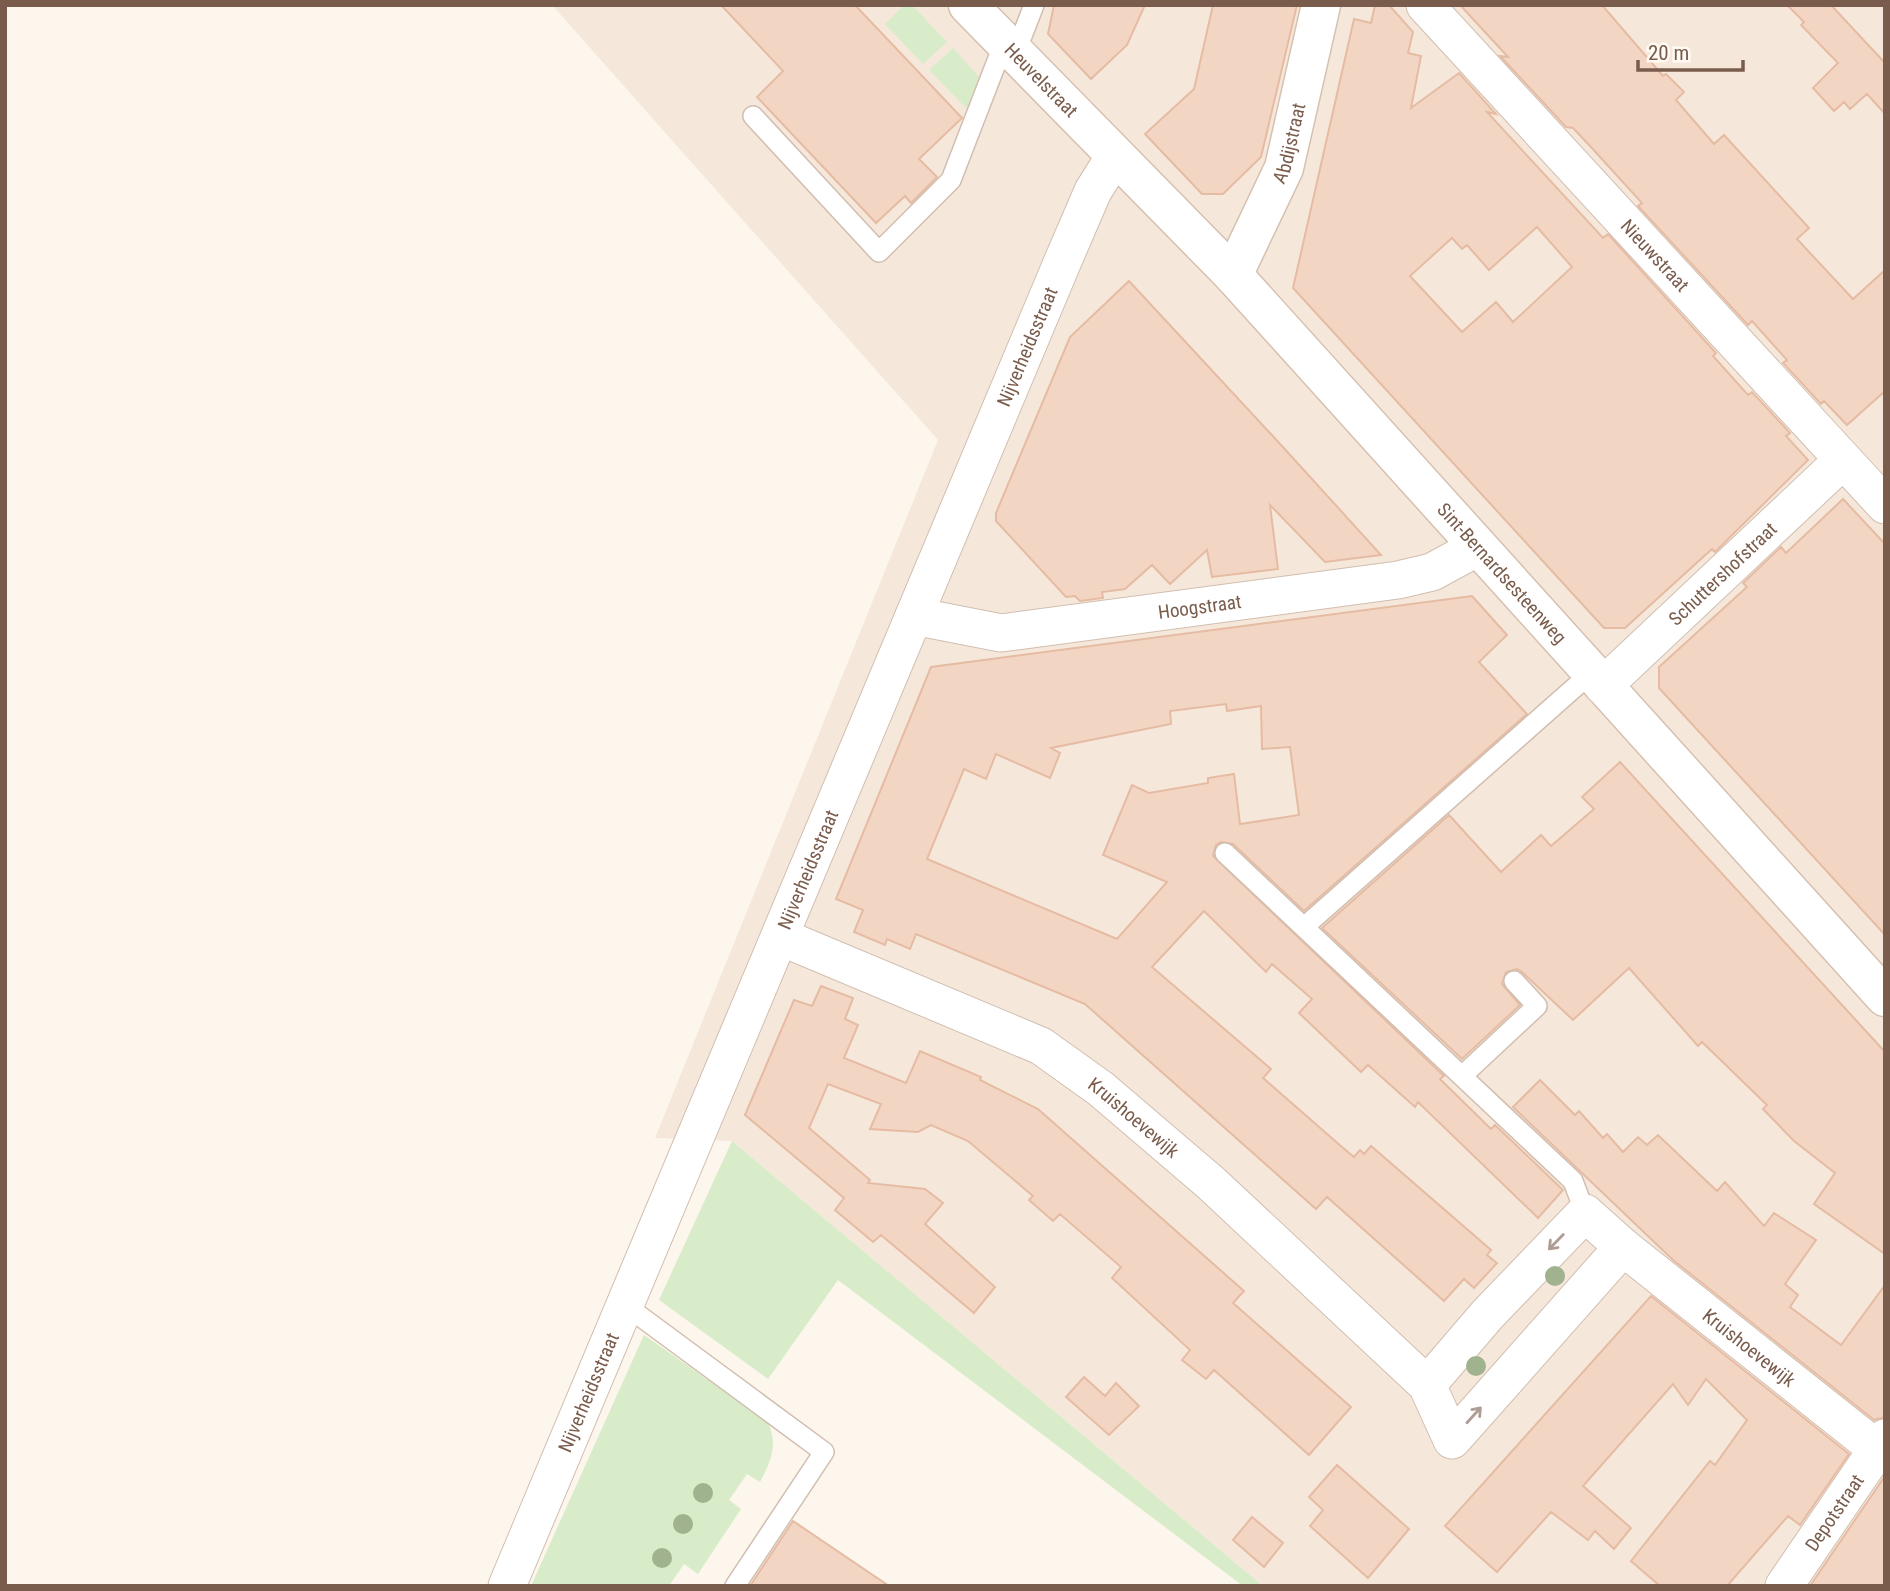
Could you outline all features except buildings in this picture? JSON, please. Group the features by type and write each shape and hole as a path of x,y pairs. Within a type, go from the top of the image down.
{"main road":[{"name":"Heuvelstraat","path":"968,5 1115,156"},
{"name":"Abdijstraat","path":"1233,275 1284,168 1321,5"},
{"name":"Sint-Bernardsesteenweg","path":"1115,156 1233,275 1885,997"}],"street":[{"name":"Nieuwstraat","path":"1425,5 1885,505"},
{"name":"Nijverheidsstraat","path":"507,1586 1090,198 1115,156"},
{"name":"Schuttershofstraat","path":"1597,679 1843,460"},
{"name":"Hoogstraat","path":"914,616 1002,633 1398,580 1432,572 1478,547"},
{"name":"Kruishoevewijk","path":"781,937 1041,1046 1101,1088 1211,1183 1427,1385 1452,1440 1623,1247"},
{"name":"Kruishoevewijk","path":"1585,1213 1623,1247 1881,1443"},
{"path":"1427,1385 1487,1315 1585,1213"},
{"name":"Depotstraat","path":"1784,1586 1881,1443"}],"lane":[{"path":"753,116 878,252 951,180 1010,48 1034,5"},
{"path":"1304,927 1597,679"},
{"path":"1225,853 1573,1181 1585,1213"},
{"path":"1462,1076 1537,1006 1514,981"},
{"path":"625,1304 824,1452 735,1586"}],"shaded area":[{"path":"552,5 1885,5 1885,1586 1263,1586 732,1141 655,1138 938,440"}],"green space":[{"path":"904,5 912,5 947,42 923,64 885,24"},
{"path":"953,48 980,78 968,110 929,70"},
{"path":"732,1141 1263,1586 1243,1586 838,1280 768,1379 659,1300"},
{"path":"644,1335 767,1421 773,1445 767,1467 760,1482 747,1474 729,1500 741,1509 698,1574 684,1564 669,1586 531,1586"}]}
